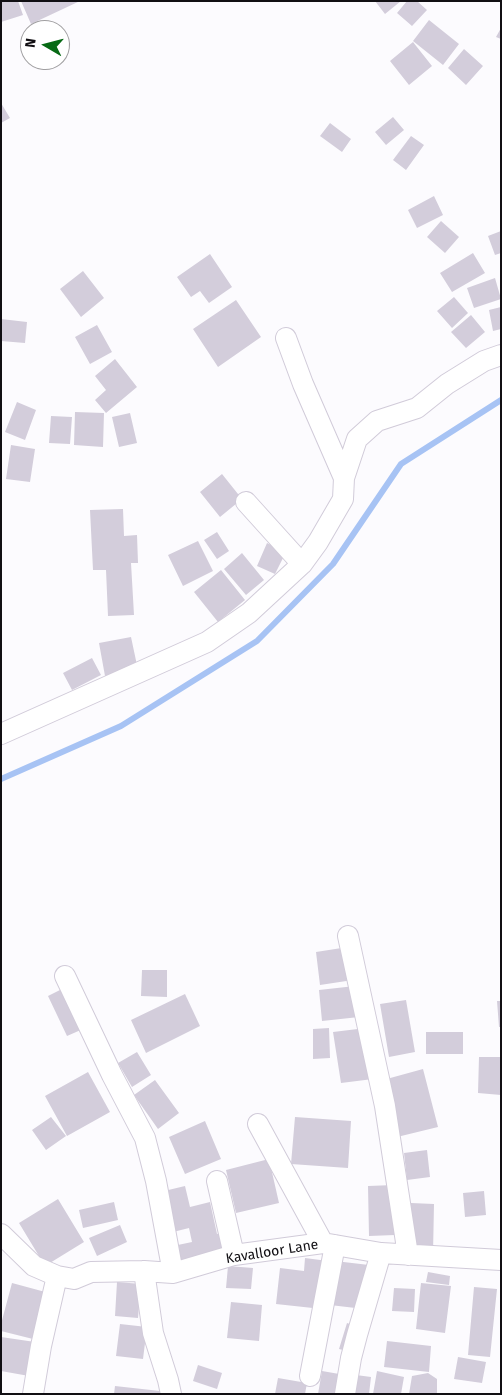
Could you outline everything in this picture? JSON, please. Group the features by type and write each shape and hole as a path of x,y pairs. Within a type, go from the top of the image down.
{"street":[{"path":"286,338 303,384 344,478"},
{"path":"1,734 207,642 249,613 302,564 318,542 343,499 344,478 357,439 377,421 417,408 447,384 484,361 501,355"},
{"path":"246,502 302,564"},
{"path":"348,936 385,1106 408,1255"},
{"path":"65,976 112,1075 145,1138 156,1182 173,1273"},
{"path":"258,1124 329,1244 310,1376"},
{"path":"217,1181 234,1255"},
{"name":"Kavalloor Lane","path":"1,1234 34,1266 57,1276 74,1279 91,1272 144,1271 173,1273 234,1255 329,1244 381,1253 501,1260"},
{"path":"345,1394 351,1358 381,1253"},
{"path":"144,1271 153,1333 171,1394"},
{"path":"33,1394 41,1346 57,1276"}],"building":[{"path":"1,1 18,1 23,15 1,22"},
{"path":"21,1 80,1 40,20 29,20"},
{"path":"375,1 401,1 385,14"},
{"path":"407,1 417,1 427,10 412,26 397,13"},
{"path":"429,20 459,44 443,65 413,41"},
{"path":"501,28 501,39 496,37"},
{"path":"413,42 432,66 409,85 390,61"},
{"path":"464,49 483,66 466,85 448,68"},
{"path":"1,103 10,118 1,123"},
{"path":"393,117 404,130 386,145 375,132"},
{"path":"330,123 351,139 342,152 320,136"},
{"path":"411,136 424,145 406,170 393,160"},
{"path":"434,196 443,215 417,228 408,210"},
{"path":"441,221 459,237 445,253 427,237"},
{"path":"501,231 501,253 495,255 488,236"},
{"path":"473,253 485,273 452,292 440,273"},
{"path":"210,254 232,287 209,303 200,291 191,297 177,277"},
{"path":"83,271 104,298 81,317 60,289"},
{"path":"495,278 501,299 474,308 467,288"},
{"path":"454,297 468,313 452,328 437,311"},
{"path":"236,300 261,337 218,367 193,329"},
{"path":"501,307 501,329 493,331 489,310"},
{"path":"471,315 485,332 466,348 451,332"},
{"path":"1,319 27,322 25,343 1,341"},
{"path":"97,325 112,352 90,364 75,337"},
{"path":"115,359 137,387 106,413 95,400 106,390 95,376"},
{"path":"17,402 36,410 25,440 5,432"},
{"path":"75,412 104,413 103,447 74,445"},
{"path":"130,413 137,443 119,447 112,417"},
{"path":"51,416 72,417 70,444 49,443"},
{"path":"11,445 35,449 30,482 6,479"},
{"path":"222,474 242,499 220,517 200,492"},
{"path":"123,509 124,536 137,535 138,563 131,563 134,615 108,616 106,570 93,570 90,510"},
{"path":"217,532 229,551 217,559 204,540"},
{"path":"198,541 213,571 183,586 168,555"},
{"path":"267,543 286,552 275,574 257,566"},
{"path":"242,553 264,580 246,595 224,569"},
{"path":"221,570 245,600 218,622 194,592"},
{"path":"131,637 138,670 105,676 99,643"},
{"path":"92,658 101,675 72,690 63,673"},
{"path":"348,947 353,980 320,985 316,952"},
{"path":"142,970 167,970 167,997 141,996"},
{"path":"355,986 359,1017 322,1021 319,990"},
{"path":"64,988 83,1029 67,1036 48,996"},
{"path":"185,994 200,1026 146,1053 131,1020"},
{"path":"406,1000 415,1052 389,1057 380,1004"},
{"path":"497,1001 501,1001 501,1027 499,1027"},
{"path":"329,1028 330,1058 313,1059 313,1029"},
{"path":"366,1028 373,1079 341,1083 333,1032"},
{"path":"426,1032 463,1032 463,1054 426,1054"},
{"path":"137,1052 151,1075 132,1087 118,1063"},
{"path":"479,1057 501,1057 501,1095 478,1093"},
{"path":"423,1069 438,1127 397,1137 383,1080"},
{"path":"88,1072 110,1112 67,1136 45,1096"},
{"path":"155,1080 179,1113 158,1129 134,1095"},
{"path":"51,1117 66,1136 46,1150 32,1130"},
{"path":"295,1117 351,1121 348,1168 291,1164"},
{"path":"205,1121 221,1159 185,1174 169,1137"},
{"path":"427,1150 430,1177 407,1180 404,1153"},
{"path":"269,1159 279,1203 236,1213 226,1170"},
{"path":"394,1185 395,1235 369,1236 368,1186"},
{"path":"185,1186 190,1207 210,1202 217,1234 221,1233 225,1252 176,1263 173,1246 192,1242 189,1228 169,1233 160,1192"},
{"path":"484,1191 486,1215 465,1217 463,1193"},
{"path":"58,1199 84,1242 45,1266 19,1223"},
{"path":"114,1202 118,1220 83,1228 79,1210"},
{"path":"411,1203 434,1204 433,1254 409,1254"},
{"path":"120,1225 127,1242 97,1256 89,1238"},
{"path":"305,1258 328,1261 322,1309 276,1304 280,1268 304,1271"},
{"path":"335,1261 369,1265 364,1309 330,1305"},
{"path":"228,1266 253,1268 251,1289 226,1288"},
{"path":"428,1272 450,1276 449,1285 426,1282"},
{"path":"117,1282 141,1284 138,1318 115,1316"},
{"path":"12,1283 49,1293 37,1340 1,1331 1,1324"},
{"path":"421,1283 451,1286 445,1333 416,1329"},
{"path":"474,1287 497,1289 490,1357 468,1355"},
{"path":"394,1288 415,1289 414,1312 392,1311"},
{"path":"231,1302 262,1305 259,1341 227,1338"},
{"path":"347,1323 358,1327 351,1352 339,1349"},
{"path":"120,1324 147,1327 143,1359 116,1356"},
{"path":"1,1337 35,1342 29,1376 1,1371"},
{"path":"387,1341 431,1346 429,1372 384,1367"},
{"path":"458,1357 486,1362 482,1383 454,1379"},
{"path":"198,1365 222,1373 217,1389 193,1381"},
{"path":"322,1371 345,1375 341,1394 318,1394"},
{"path":"377,1371 404,1377 401,1394 373,1394"},
{"path":"428,1373 437,1379 437,1394 409,1394 412,1376"},
{"path":"356,1375 371,1377 369,1394 354,1394"},
{"path":"278,1378 307,1383 305,1394 275,1394"},
{"path":"115,1386 169,1392 169,1394 114,1394"}],"waterway":[{"path":"1,779 121,726 257,641 333,564 401,464 501,400"}]}
